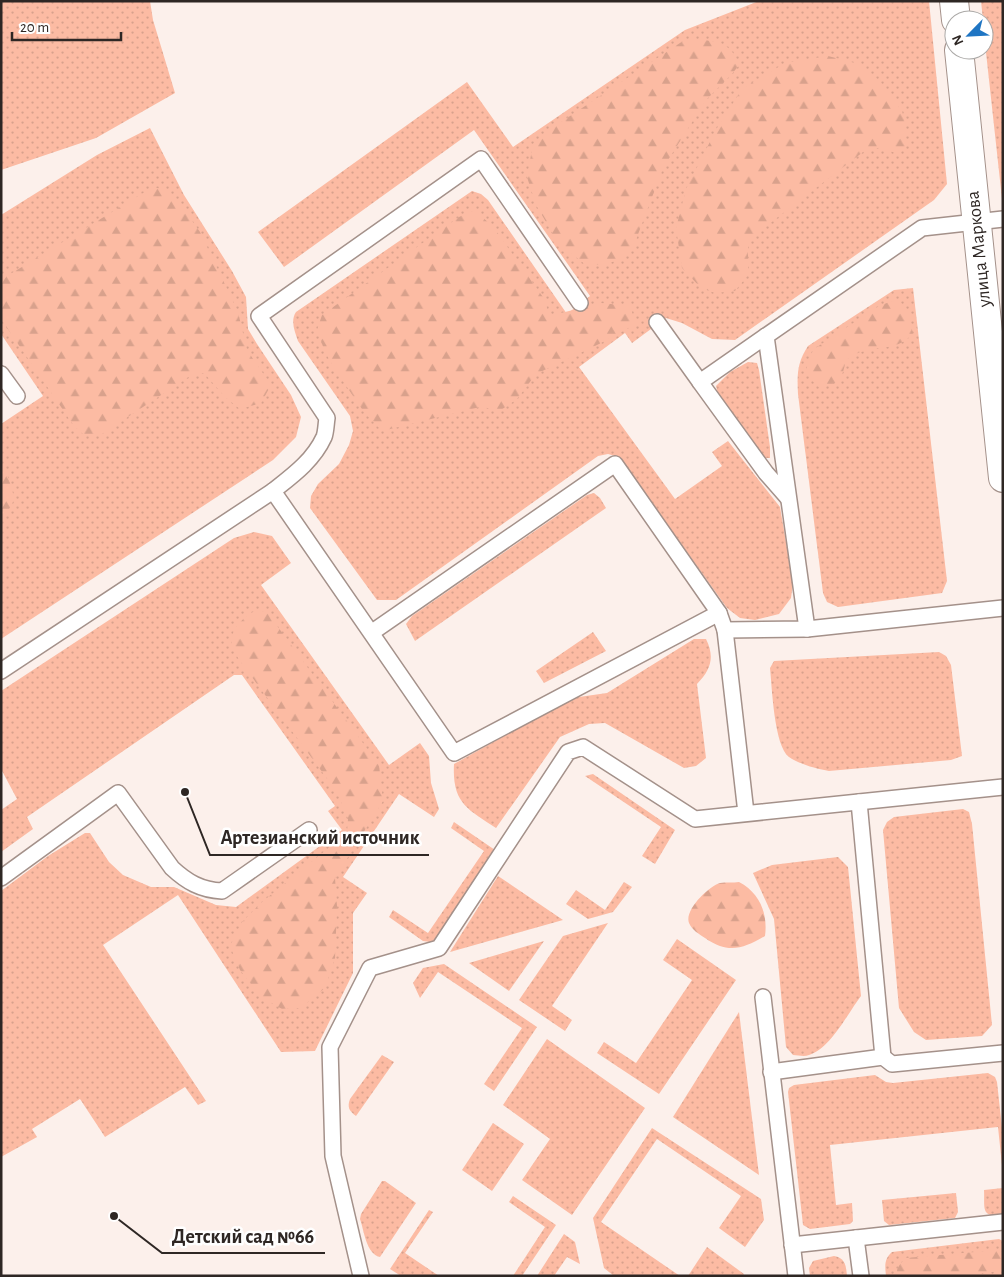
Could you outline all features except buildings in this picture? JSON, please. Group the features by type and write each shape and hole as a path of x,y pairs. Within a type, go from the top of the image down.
{"street":[{"name":"улица Маркова","path":"960,60 1003,478"}],"lane":[{"path":"1,671 273,491 298,471 313,455 325,436 327,418 259,316 482,159 580,303"},
{"path":"700,382 922,228 1003,219"},
{"path":"657,322 766,473 788,498"},
{"path":"766,336 807,629"},
{"path":"1,374 17,396"},
{"path":"371,633 614,464 719,613 725,630 746,813"},
{"path":"273,491 454,753 719,613"},
{"path":"725,630 807,629 1003,608"},
{"path":"361,1276 333,1156 330,1047 370,968 439,948 568,752 582,747 695,819 1003,787"},
{"path":"1,878 118,793 172,868 184,878 209,890 222,891 310,830"},
{"path":"859,802 883,1057"},
{"path":"763,997 796,1276"},
{"path":"771,1072 883,1057 892,1064 1003,1053"},
{"path":"792,1245 1003,1222"},
{"path":"856,1238 860,1276"}],"green space":[{"path":"1,1 150,1 153,20 175,93 96,138 1,170"},
{"path":"759,1 929,1 947,184 934,200 735,340 712,339 682,323 666,318 632,343 625,333 579,367 675,499 722,466 712,452 728,441 780,507 793,583 791,598 779,614 755,620 740,618 727,608 619,457 608,454 598,456 396,600 377,600 310,508 311,496 318,484 339,464 349,445 353,431 350,416 298,341 293,323 296,312 472,191 481,194 488,200 567,314 590,296 474,130 284,267 258,232 467,82 513,147 685,30"},
{"path":"981,1 1003,1 1003,208 987,60 994,60 994,10 982,10"},
{"path":"686,39 711,41 725,45 735,56 739,65 706,100 663,168 634,245 622,258 607,264 586,265 559,244 536,205 527,177 533,144 561,122"},
{"path":"828,56 855,63 880,81 902,111 906,127 905,149 897,154 882,147 863,152 757,233 748,243 748,275 735,291 715,293 701,288 682,268 676,228 686,189 717,128 742,89 785,63"},
{"path":"150,128 184,195 232,271 246,297 248,329 291,395 301,417 296,437 273,460 1,639 1,424 43,396 1,334 1,215 97,155"},
{"path":"153,187 168,191 178,201 200,232 238,312 247,350 271,385 261,403 240,409 225,397 204,373 190,376 99,436 84,435 74,426 1,319 1,282 7,276"},
{"path":"475,210 494,228 545,300 549,316 601,303 630,306 636,324 536,374 517,399 501,410 480,407 382,431 364,412 325,352 317,330 322,315 459,217"},
{"path":"913,288 947,581 942,593 838,607 827,602 823,593 798,394 800,363 808,346 894,290"},
{"path":"892,301 902,304 908,311 913,333 908,339 889,347 868,350 854,355 846,360 843,372 836,383 819,387 810,378 807,369 808,360 814,349 879,306"},
{"path":"748,362 757,363 759,370 770,458 762,458 718,394 716,386 730,372"},
{"path":"1,466 7,474 13,500 10,508 1,516"},
{"path":"594,493 600,498 606,508 415,641 406,624 412,616 587,495"},
{"path":"254,532 272,536 291,563 261,585 389,765 420,743 429,756 431,783 439,809 434,817 399,794 343,877 367,893 353,913 353,973 315,1051 281,1052 178,895 103,945 206,1101 198,1105 185,1087 105,1137 80,1099 32,1129 37,1137 1,1157 1,891 48,856 85,833 90,833 109,862 123,875 151,887 174,887 216,905 236,907 342,830 328,811 335,806 242,675 234,675 27,817 33,829 1,852 1,810 17,799 1,769 1,691 234,538"},
{"path":"256,610 267,612 379,765 383,801 335,878 337,906 335,958 325,988 301,1008 282,1009 261,997 240,970 230,946 242,922 262,902 347,833 348,819 337,792 233,650 232,640 235,629 242,620"},
{"path":"593,632 606,651 544,683 536,671"},
{"path":"694,639 706,639 711,657 706,674 697,684 706,758 696,766 684,768 605,723 589,724 560,737 496,828 463,804 456,788 454,764 572,698 607,693"},
{"path":"939,652 946,656 951,665 962,756 951,760 829,771 798,762 789,757 784,751 777,729 773,702 770,668 774,661"},
{"path":"593,774 675,830 655,864 642,856 661,827 585,776"},
{"path":"963,809 969,812 972,824 992,1025 982,1036 926,1040 914,1032 899,1008 883,830 887,822 894,817"},
{"path":"454,822 495,850 435,941 423,941 389,917 393,910 428,933 484,851 451,828"},
{"path":"838,857 848,867 861,996 838,1030 824,1046 809,1055 793,1055 786,1047 774,919 753,873 772,865"},
{"path":"498,876 563,920 450,952"},
{"path":"624,882 632,887 613,912 588,919 566,904 576,890 605,910"},
{"path":"739,882 752,892 761,905 764,912 765,936 742,947 728,948 713,943 696,932 690,925 688,918 694,905 715,885"},
{"path":"608,923 552,1006 572,1020 565,1031 519,1000 563,936"},
{"path":"677,939 736,980 659,1094 597,1053 604,1042 636,1063 692,980 663,960"},
{"path":"544,941 509,991 469,963"},
{"path":"444,964 537,1027 494,1091 484,1084 522,1028 438,972 420,998 413,983 423,968"},
{"path":"739,1012 759,1175 673,1117"},
{"path":"547,1039 645,1108 572,1215 522,1180 550,1139 503,1105"},
{"path":"382,1055 394,1062 356,1116 349,1109 350,1099"},
{"path":"988,1073 995,1077 997,1082 1003,1137 1003,1175 998,1127 830,1145 836,1205 852,1203 853,1221 850,1224 810,1229 803,1225 789,1088 794,1085 875,1075 886,1082 893,1083"},
{"path":"493,1123 524,1144 492,1191 462,1170"},
{"path":"652,1128 761,1199 764,1220 745,1247 719,1228 741,1196 657,1139 601,1222 680,1276 614,1276 604,1268 593,1218"},
{"path":"382,1181 385,1181 416,1203 380,1257 375,1255 369,1247 360,1219 361,1214"},
{"path":"1003,1188 1003,1215 990,1215 984,1207 984,1190"},
{"path":"956,1193 958,1212 955,1218 889,1225 884,1221 882,1200"},
{"path":"513,1196 556,1225 522,1276 513,1276 545,1227 509,1202"},
{"path":"429,1210 433,1212 405,1253 439,1276 401,1276 390,1269"},
{"path":"564,1234 575,1242 580,1264 567,1257 554,1276 537,1276"},
{"path":"999,1239 1003,1241 1003,1276 886,1276 886,1260 892,1252"},
{"path":"707,1247 744,1274 743,1276 688,1276"},
{"path":"998,1250 1003,1253 1003,1270 1001,1271 958,1276 897,1276 900,1264 906,1258"},
{"path":"834,1256 841,1258 847,1276 810,1276 809,1268 813,1261"}],"place":[{"name":"Артезианский источник","path":"185,792"},
{"name":"Детский сад №66","path":"114,1216"}]}
